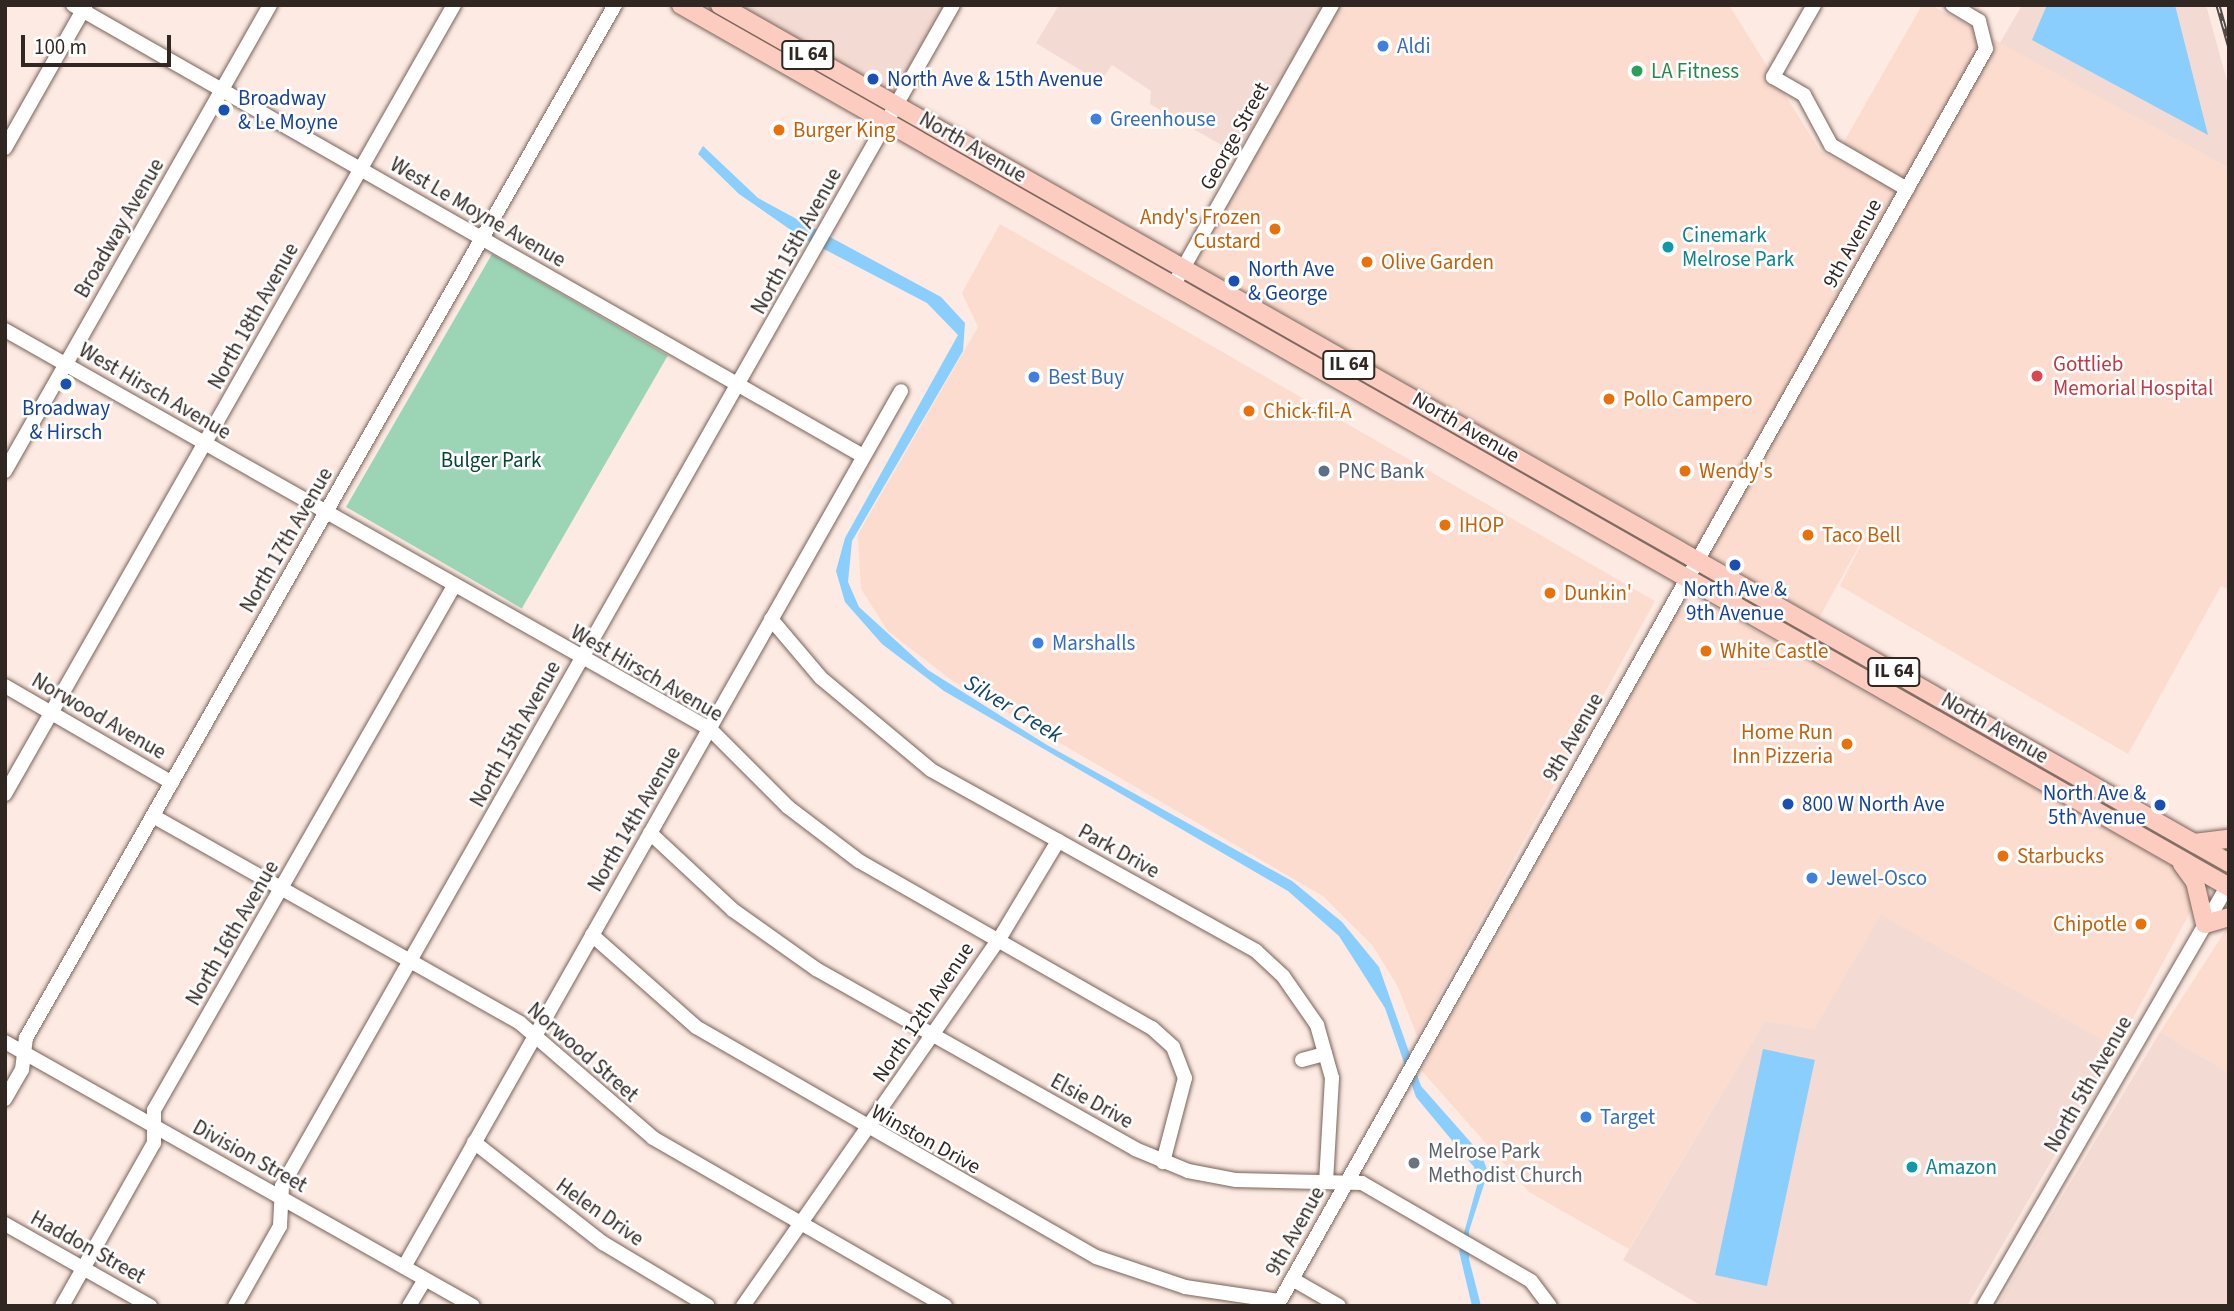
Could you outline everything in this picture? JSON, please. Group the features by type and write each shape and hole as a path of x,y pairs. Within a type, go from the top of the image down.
{"main road":[{"name":"North Avenue","path":"681,5 2228,885"},
{"name":"North Avenue","path":"720,5 2229,863"},
{"path":"2192,842 2229,839"},
{"path":"2172,855 2195,881 2205,924 2229,917"}],"street":[{"name":"Broadway Avenue","path":"5,471 270,5"},
{"name":"North 18th Avenue","path":"5,794 454,5"},
{"name":"North 15th Avenue","path":"235,1306 280,1226 282,1186 826,233 953,5"},
{"name":"George Street","path":"1173,286 1332,5"},
{"name":"9th Avenue","path":"1814,5 1773,77 1804,95 1831,145 1907,189"},
{"name":"9th Avenue","path":"1278,1303 1986,50 1979,21 1952,5"},
{"name":"North 17th Avenue","path":"5,1099 24,1053 26,1038 614,6"},
{"name":"West Le Moyne Avenue","path":"81,7 863,456"},
{"path":"5,148 81,7"},
{"name":"West Hirsch Avenue","path":"5,330 710,729 835,845 1153,1028 1172,1047 1185,1086 1163,1162"},
{"name":"North 14th Avenue","path":"404,1266 901,391"},
{"name":"North 16th Avenue","path":"62,1306 154,1143 154,1110 283,889 454,586"},
{"name":"Park Drive","path":"771,619 821,678 883,733 932,770 1256,951 1302,999 1325,1054 1332,1099 1326,1182"},
{"name":"Norwood Avenue","path":"5,686 172,783"},
{"name":"Norwood Street","path":"153,816 410,961 534,1037 653,1138 945,1306"},
{"name":"Elsie Drive","path":"650,833 781,946 933,1035 1163,1162 1236,1180 1362,1183 1531,1281 1550,1306"},
{"name":"North 12th Avenue","path":"743,1306 998,941 1058,841"},
{"name":"North 5th Avenue","path":"1984,1306 2228,885"},
{"name":"Winston Drive","path":"592,935 696,1027 867,1131 1126,1270 1185,1287 1278,1303"},
{"name":"Division Street","path":"5,1042 473,1306"},
{"path":"1302,1060 1325,1054"},
{"name":"Helen Drive","path":"474,1142 603,1243 708,1306"},
{"name":"Haddon Street","path":"5,1224 150,1306"},
{"path":"410,1306 425,1279"},
{"path":"1292,1279 1339,1306"}],"shaded area":[{"path":"739,5 945,5 893,93"},
{"path":"1059,5 1323,5 1237,154 1150,104 1151,91 1112,65 1100,82 1036,43"},
{"path":"1333,5 1729,5 1820,151 1910,196 1916,184 1842,145 1922,5 1931,5 2229,168 2229,590 2221,586 2128,754 1840,586 1876,515 1819,618 1191,261"},
{"path":"2022,5 2206,5 2229,88 2229,168 2000,43"},
{"path":"1000,224 1655,601 1417,1036 1398,987 1373,946 1323,896 950,679 888,631 861,589 858,534 978,327 962,293"},
{"path":"1701,600 2176,868 2195,903 2117,1048 1881,916 1814,1029 1765,1021 1629,1249 1529,1192 1421,1070 1677,613"},
{"path":"1881,915 2117,1048 1967,1306 1702,1306 1623,1260 1765,1021 1814,1029"},
{"path":"2229,925 2229,1073 2160,1032"},
{"path":"2160,1032 2229,1073 2229,1306 1997,1306"}],"green space":[{"name":"Bulger Park","path":"492,254 668,356 522,608 346,507"}],"water":[{"path":"2047,5 2175,5 2208,135 2032,40"},
{"path":"703,146 758,198 941,297 965,323 963,351 852,541 848,582 859,607 928,670 1047,745 1292,881 1342,922 1379,967 1421,1086 1481,1154 1488,1172 1469,1231 1469,1259 1481,1306 1472,1306 1459,1251 1478,1182 1474,1167 1416,1097 1385,1008 1339,936 1288,891 944,691 882,644 845,602 836,571 845,538 958,335 927,303 801,237 739,194 698,154"},
{"path":"1763,1049 1815,1060 1767,1286 1715,1275"}],"waterway":[{"name":"Silver Creek","path":"1356,957 1374,987"}],"railway":[{"path":"2218,5 2229,44"}],"place":[{"name":"Aldi","path":"1383,46"},
{"name":"LA Fitness","path":"1637,71"},
{"name":"North Ave & 15th Avenue","path":"873,79"},
{"name":"Broadway & Le Moyne","path":"224,110"},
{"name":"Greenhouse","path":"1096,119"},
{"name":"Burger King","path":"779,130"},
{"name":"Andy's Frozen Custard","path":"1275,229"},
{"name":"Cinemark Melrose Park","path":"1668,247"},
{"name":"Olive Garden","path":"1367,262"},
{"name":"North Ave & George","path":"1234,281"},
{"name":"Gottlieb Memorial Hospital","path":"2037,376"},
{"name":"Best Buy","path":"1034,377"},
{"name":"Broadway & Hirsch","path":"66,384"},
{"name":"Pollo Campero","path":"1609,399"},
{"name":"Chick-fil-A","path":"1249,411"},
{"name":"PNC Bank","path":"1324,471"},
{"name":"Wendy's","path":"1685,471"},
{"name":"IHOP","path":"1445,525"},
{"name":"Taco Bell","path":"1808,535"},
{"name":"North Ave & 9th Avenue","path":"1735,565"},
{"name":"Dunkin'","path":"1550,593"},
{"name":"Marshalls","path":"1038,643"},
{"name":"White Castle","path":"1706,651"},
{"name":"Home Run Inn Pizzeria","path":"1847,744"},
{"name":"800 W North Ave","path":"1788,804"},
{"name":"North Ave & 5th Avenue","path":"2160,805"},
{"name":"Starbucks","path":"2003,856"},
{"name":"Jewel-Osco","path":"1812,878"},
{"name":"Chipotle","path":"2141,924"},
{"name":"Target","path":"1586,1117"},
{"name":"Melrose Park Methodist Church","path":"1414,1163"},
{"name":"Amazon","path":"1912,1167"}]}
